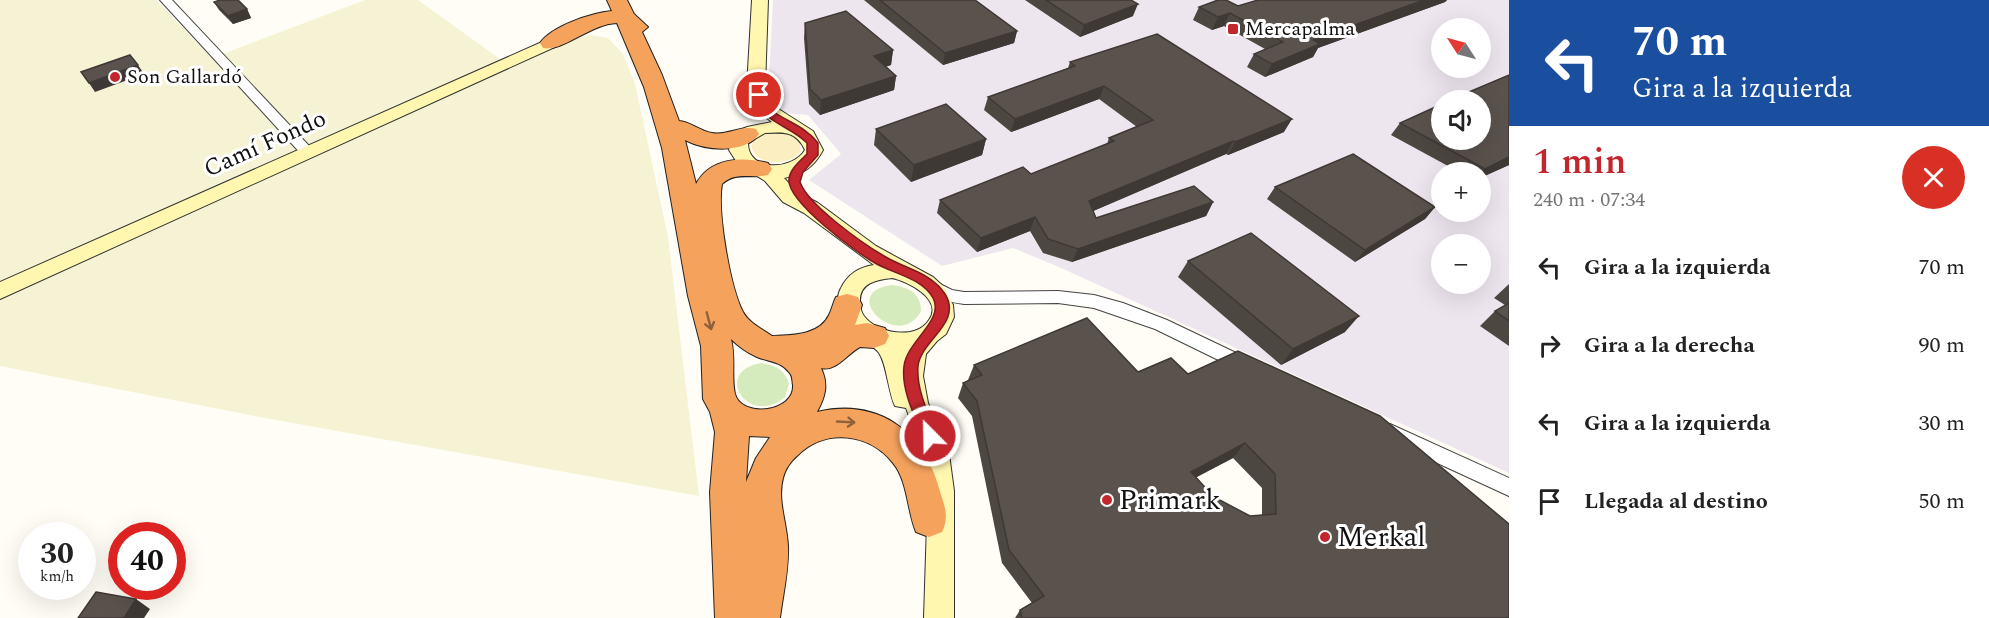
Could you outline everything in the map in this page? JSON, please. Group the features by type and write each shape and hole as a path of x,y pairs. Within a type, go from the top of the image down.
{"highway":[{"path":"551,43 625,7 681,128 700,200 708,220"},
{"path":"592,25 627,38 639,66 660,84 687,202 703,298 719,355 717,392 726,409 732,432 728,492 735,618"},
{"path":"681,128 698,138 718,142 734,140 747,134"},
{"path":"759,169 733,168 713,177 707,186 708,220 723,298 730,318 745,333 800,362 807,374 810,387"},
{"path":"719,374 726,363 737,354 751,349 803,347 822,340 841,322 848,297"},
{"path":"759,618 749,509 749,474 753,457 760,443 781,422 800,410 807,399 821,362 837,345 860,335 875,337"},
{"path":"726,409 750,423 781,422"},
{"path":"759,618 769,546 763,492 764,480 772,461 796,435 815,426 835,422 854,422 883,433 899,446 912,462 919,479 928,520"}],"street":[{"path":"166,0 308,153"},
{"path":"760,0 756,87 764,109 810,139 814,150 795,174 794,184 810,207"},
{"name":"Camí Fondo","path":"0,291 551,43"},
{"path":"756,87 752,96 752,116 740,151 746,161 774,178 789,196 810,207 879,259 921,278 946,295 958,298 1018,299 1057,296 1110,305 1265,374"},
{"path":"747,134 768,126 787,126 798,130"},
{"path":"759,169 783,172 803,165"},
{"path":"844,233 858,264 848,297 855,323 890,349 899,389 921,438 931,490 928,520 940,572"},
{"path":"848,297 858,279 871,273 892,270 907,272"},
{"path":"932,286 942,303 934,327 915,351 911,376 916,403 936,454 941,490 939,618"},
{"path":"875,337 898,342 914,340 958,309 1004,304 1018,299"},
{"path":"1371,423 1509,487"}],"shaded area":[{"path":"0,0 156,0 212,58 365,0 418,0 511,67 576,38 591,35 608,38 623,54 635,84 668,237 699,496 265,418 0,366"},
{"name":"Mercapalma","path":"773,0 1509,0 1509,473 1013,248 942,266 809,180 841,154 808,115 785,113 768,100"}],"green space":[{"path":"892,285 908,289 916,295 920,305 921,311 911,322 899,326 887,323 877,316 871,307 870,298 876,290"},
{"path":"761,363 779,369 789,384 785,397 772,405 759,406 748,402 741,395 737,386 739,376 746,368"}],"sand":[{"path":"770,132 787,133 799,140 801,151 791,159 780,162 767,161 756,156 751,147 754,141"}],"building":[{"path":"238,0 247,9 228,16 214,2"},
{"path":"880,0 975,0 1017,31 945,53"},
{"path":"1046,0 1131,0 1138,4 1084,25"},
{"path":"1218,0 1226,0 1238,6 1258,0 1424,0 1313,40 1320,44 1272,64 1254,54 1283,42 1230,13 1218,17 1199,7"},
{"path":"846,11 893,50 874,56 896,76 821,100 810,89 805,23"},
{"path":"1157,34 1292,119 1089,201 1096,218 1194,186 1213,202 1078,249 1048,239 1035,217 981,238 940,200 1023,167 1031,174 1114,141 1109,138 1153,120 1104,86 1015,119 988,97 1075,66 1070,62"},
{"path":"130,55 138,65 89,83 81,72"},
{"path":"1509,75 1509,157 1491,166 1491,162 1472,162 1450,150 1491,150 1491,90 1474,90"},
{"path":"946,104 986,139 914,165 876,129"},
{"path":"1431,109 1431,140 1400,123"},
{"path":"1353,154 1431,204 1431,209 1365,250 1275,187"},
{"path":"1251,233 1359,316 1293,349 1188,261"},
{"path":"1509,303 1509,321 1495,311"},
{"path":"1087,318 1138,372 1171,358 1188,374 1238,351 1380,416 1509,524 1509,618 1022,618 1020,610 1044,596 1009,550 977,401 963,383 982,375 974,365","holes":["1245,443 1275,474 1276,514 1250,516 1214,497 1191,472"]},
{"path":"96,592 108,594 108,600 135,600 124,618 78,618 90,600 96,600"}],"place":[{"name":"Mercapalma","path":"1233,29"},
{"name":"Son Gallardó","path":"115,77"},
{"name":"Primark","path":"1107,500"},
{"name":"Merkal","path":"1325,537"}],"route":[{"path":"759,95 760,103 767,112 803,132 813,143 813,155 797,171 794,182 795,187 810,207 879,259 927,282 940,297 943,314 938,326 923,339 915,351 911,368 916,403 930,436"}]}
